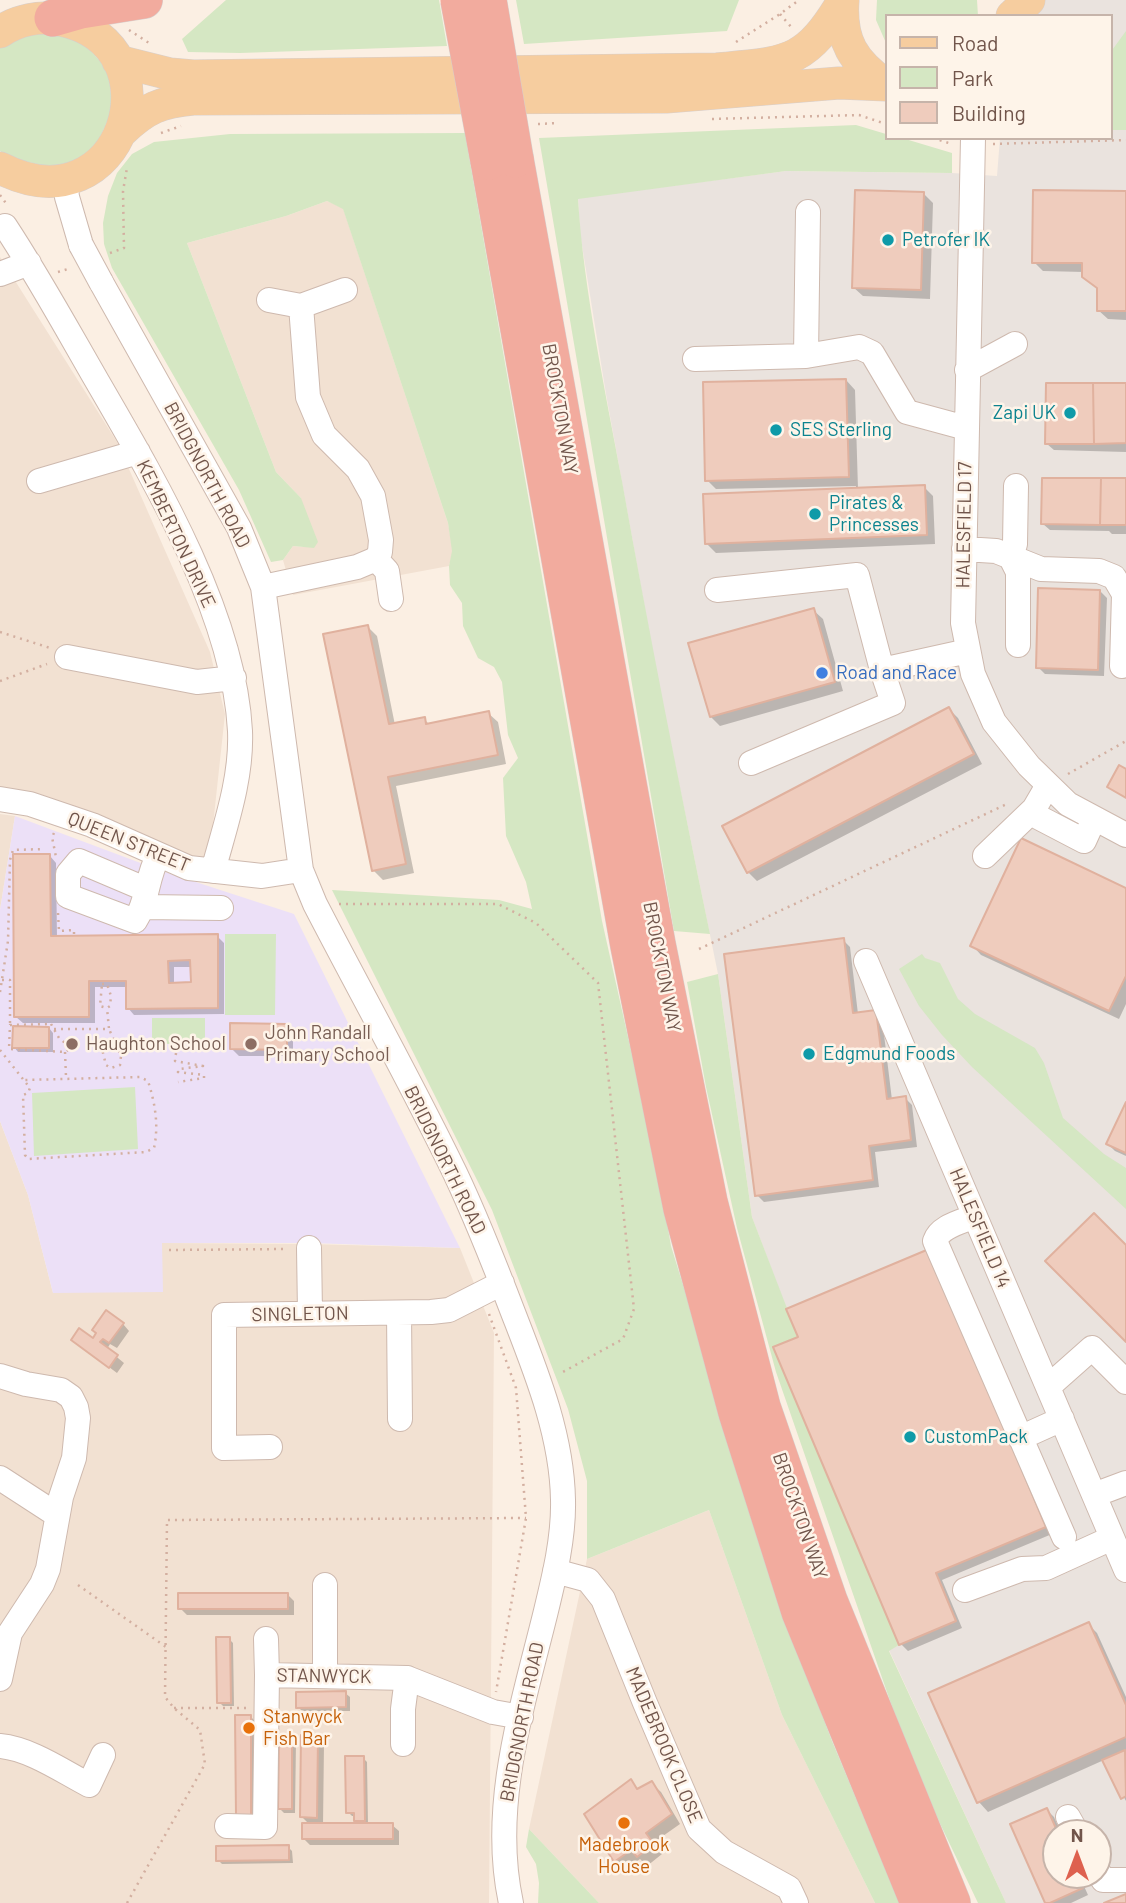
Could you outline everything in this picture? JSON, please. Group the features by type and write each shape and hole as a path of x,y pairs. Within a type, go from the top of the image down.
{"highway":[{"path":"27,17 144,0"},
{"name":"BROCKTON WAY","path":"458,0 502,160 709,1202 762,1407 829,1601 952,1903"},
{"name":"BROCKTON WAY","path":"488,0 502,160 629,946 682,1209 737,1413 800,1612 919,1903"}],"main road":[{"path":"1014,14 1029,0"},
{"path":"118,61 170,74 193,76 717,69 771,64 793,57 809,48 828,27 843,1"},
{"path":"843,1 843,27 851,50 866,71 884,84"},
{"path":"4,182 19,177 41,182 65,180 93,167 110,151 122,131 127,113 125,77 107,44 91,31 73,22 27,17"},
{"path":"122,131 151,107 171,101 194,99 666,97 839,83 884,85"}],"street":[{"name":"HALESFIELD 17","path":"970,141 963,623 973,674 994,722 1048,785 1068,804 1126,835"},
{"name":"BRIDGNORTH ROAD","path":"65,180 67,197 81,245 239,528 263,587 301,870 315,904 455,1174 492,1288 535,1368 556,1442 563,1500 555,1571 521,1717 505,1803 502,1838 505,1875 511,1903"},
{"path":"806,356 808,212"},
{"name":"KEMBERTON DRIVE","path":"5,226 138,452 205,587 233,678 240,733 236,782 213,872"},
{"path":"0,274 29,263"},
{"path":"269,300 301,306 345,290"},
{"path":"263,587 357,567 376,559 380,552 381,540 373,496 358,469 324,435 308,397 301,306"},
{"path":"967,370 1015,344"},
{"path":"695,359 806,356 859,347 872,353 907,412 966,428"},
{"path":"49,478 138,452"},
{"path":"1016,486 1015,544 1012,558 1018,572 1018,645"},
{"path":"964,549 996,551 1041,569 1099,571 1114,577 1124,594 1122,666"},
{"path":"376,559 387,572 391,599"},
{"path":"717,590 857,575 893,703 751,764"},
{"path":"882,670 968,651"},
{"path":"67,657 197,682 233,678"},
{"path":"985,856 1022,806 1048,785"},
{"name":"QUEEN STREET","path":"0,799 30,804 92,825 188,868 262,876 301,870"},
{"path":"1022,806 1084,841 1094,819"},
{"path":"92,825 79,860 68,874 68,896 135,921 158,856"},
{"path":"79,860 145,898 221,908"},
{"name":"HALESFIELD 14","path":"866,961 1126,1570"},
{"path":"975,1216 943,1230 936,1236 935,1241 1064,1537"},
{"path":"309,1248 310,1313"},
{"name":"SINGLETON","path":"270,1447 224,1448 224,1315 449,1310 492,1288"},
{"path":"399,1313 400,1419"},
{"path":"1048,1387 1092,1348 1126,1382"},
{"path":"0,1376 61,1390 71,1397 76,1407 78,1433 74,1458 57,1515 48,1569 42,1584 5,1632 0,1679"},
{"path":"1020,1438 1062,1419"},
{"path":"0,1478 57,1515"},
{"path":"1094,1495 1126,1483"},
{"path":"965,1590 1022,1569 1046,1568 1112,1538"},
{"name":"MADEBROOK CLOSE","path":"555,1571 588,1580 603,1599 699,1829 724,1853 789,1888 796,1903"},
{"path":"325,1586 325,1676"},
{"path":"266,1639 267,1675"},
{"name":"STANWYCK","path":"228,1826 265,1826 267,1675 407,1678 493,1712 521,1717"},
{"path":"403,1744 403,1709 407,1678"},
{"path":"0,1746 34,1757 89,1785 103,1755"}],"path":[{"path":"780,14 799,0"},
{"path":"707,119 859,115 884,123"},
{"path":"529,124 569,123"},
{"path":"159,134 188,124"},
{"path":"970,141 1126,140"},
{"path":"0,194 4,182"},
{"path":"0,632 47,646 67,657"},
{"path":"0,681 67,657"},
{"path":"1048,785 1126,741"},
{"path":"699,949 1022,806"},
{"path":"0,992 8,941 10,860 13,850 44,849"},
{"path":"315,904 498,904 536,923 598,983 634,1310 623,1339 561,1373"},
{"path":"1,980 10,980 9,1049 65,1052 71,1048 59,1038 51,1024 10,1025"},
{"path":"598,983 606,981"},
{"path":"101,1045 106,1065 111,1068 120,1065 121,1056 109,1029 107,1008 110,1006 111,996 107,984 102,984 100,1006 107,1008"},
{"path":"54,1029 109,1029"},
{"path":"103,1029 104,1037"},
{"path":"0,1050 30,1088 28,1093 23,1095 25,1155 29,1159 152,1151 157,1136 155,1105 148,1081 140,1077 25,1080"},
{"path":"65,1052 66,1079"},
{"path":"176,1053 175,1061 203,1066 179,1069 178,1072 205,1075 204,1078 178,1082"},
{"path":"169,1250 309,1248"},
{"path":"492,1288 516,1388 526,1518 493,1712"},
{"path":"78,1586 166,1647"},
{"path":"174,1708 267,1708"}],"shaded area":[{"path":"1035,0 1126,0 1126,1903 1006,1903 889,1650 899,1645 773,1347 797,1337 752,1217 718,974 658,681 580,233 578,198 786,171 997,176 1000,140 1112,140 1112,14 1037,14"},
{"path":"327,201 343,208 448,523 453,551 449,566 293,595 283,560 293,546 303,547 301,498 276,472 187,243 286,216"},
{"path":"0,257 117,442 210,652 225,714 209,862 32,797 0,790"},
{"path":"0,814 15,816 0,910"},
{"path":"15,816 162,871 294,914 460,1248 310,1243 162,1243 163,1292 53,1293 28,1195 0,1121 0,910"},
{"path":"0,1121 28,1195 53,1293 161,1243 460,1248 494,1333 489,1903 0,1903"},
{"path":"709,1510 782,1715 875,1903 599,1903 529,1829 587,1559"}],"green space":[{"path":"226,0 439,0 447,46 240,53 188,52 182,39"},
{"path":"516,0 739,0 727,31 524,44"},
{"path":"877,0 977,0 978,14 884,14 884,38 876,20"},
{"path":"45,31 82,41 108,70 113,109 97,144 76,161 50,167 10,158 0,151 0,48 18,36"},
{"path":"1126,31 1126,130 1112,130 1112,50"},
{"path":"856,125 884,133 884,140 909,140 952,153 952,173 786,171 578,199 585,269 602,376 710,934 674,931 539,138"},
{"path":"465,133 602,921 658,1171 671,1246 786,1619 832,1741 900,1903 875,1903 782,1715 709,1510 587,1559 587,1481 568,1409 492,1210 332,890 499,900 532,909 526,882 506,836 503,778 518,758 508,735 502,682 494,667 478,658 463,626 462,603 450,585 449,566 452,551 448,523 343,209 327,201 286,216 187,243 276,472 301,498 318,542 314,548 293,546 283,560 271,562 239,490 112,268 104,244 103,223 108,196 117,173 132,154 154,142 230,134"},
{"path":"225,934 276,934 275,1015 225,1015"},
{"path":"922,954 925,958 940,963 958,999 975,1014 1035,1048 1044,1063 1063,1118 1104,1154 1126,1168 1126,1209 972,1067 942,1035 919,1006 899,969"},
{"path":"718,974 752,1217 798,1337 774,1348 899,1645 889,1651 1006,1903 978,1903 913,1767 776,1372 737,1228 706,1087 687,982"},
{"path":"152,1018 205,1018 205,1044 152,1044"},
{"path":"135,1087 138,1149 34,1156 32,1093"},
{"path":"529,1829 599,1903 538,1903 536,1864 526,1847"}],"building":[{"name":"Petrofer IK","path":"855,190 924,192 921,290 852,288"},
{"path":"1033,190 1126,191 1126,311 1097,311 1097,288 1082,277 1082,263 1032,263"},
{"name":"SES Sterling","path":"846,379 849,477 705,481 703,382"},
{"name":"Zapi UK","path":"1046,383 1093,383 1094,444 1045,444"},
{"path":"1093,383 1126,383 1126,443 1094,444"},
{"path":"1042,478 1101,478 1100,525 1041,524"},
{"path":"1101,478 1126,478 1126,525 1100,525"},
{"name":"Pirates & Princesses","path":"925,485 927,535 705,544 703,494"},
{"path":"1038,588 1100,590 1098,670 1036,668"},
{"path":"814,608 835,682 710,717 688,643"},
{"path":"368,625 389,724 425,717 426,724 489,711 498,755 388,777 406,864 372,871 323,634"},
{"path":"949,707 974,754 747,873 722,826"},
{"path":"1119,765 1126,769 1126,798 1107,787"},
{"path":"1021,838 1126,888 1126,976 1109,1011 970,946"},
{"path":"13,854 50,854 51,936 218,934 218,1008 126,1009 126,981 89,981 89,1017 14,1017","holes":["190,960 191,982 169,983 168,961"]},
{"name":"Edgmund Foods","path":"844,938 853,1013 876,1010 887,1099 906,1096 911,1140 869,1146 873,1180 755,1196 724,954"},
{"path":"230,1023 287,1024 287,1050 230,1049"},
{"path":"13,1026 49,1027 49,1048 12,1048"},
{"path":"1126,1102 1126,1153 1106,1144"},
{"path":"1094,1213 1126,1245 1126,1342 1045,1261"},
{"name":"CustomPack","path":"929,1249 1046,1527 936,1573 956,1621 899,1645 773,1347 798,1337 786,1309"},
{"path":"106,1310 124,1323 109,1343 103,1339 100,1342 118,1355 109,1368 71,1340 79,1328 93,1338 96,1333 92,1330"},
{"path":"178,1593 288,1593 288,1609 178,1609"},
{"path":"1089,1622 1126,1705 1126,1737 977,1803 928,1693"},
{"path":"216,1637 230,1637 231,1703 217,1703"},
{"path":"346,1691 346,1707 296,1708 296,1692"},
{"path":"235,1715 251,1715 251,1816 236,1816"},
{"path":"279,1735 292,1735 292,1809 278,1809"},
{"path":"301,1735 318,1736 317,1818 300,1817"},
{"path":"1125,1750 1126,1796 1121,1799 1102,1760"},
{"path":"345,1756 364,1756 365,1821 354,1821 354,1813 346,1813"},
{"name":"Madebrook House","path":"631,1779 637,1789 652,1781 672,1814 646,1833 654,1844 637,1857 631,1850 614,1862 584,1814"},
{"path":"1047,1808 1052,1819 1042,1819 1042,1889 1081,1889 1045,1903 1010,1824"},
{"path":"302,1823 393,1823 393,1839 302,1839"},
{"path":"289,1845 289,1860 216,1861 216,1846"},
{"path":"1126,1894 1126,1903 1104,1903"}],"place":[{"name":"Petrofer IK","path":"888,240"},
{"name":"Zapi UK","path":"1070,413"},
{"name":"SES Sterling","path":"776,430"},
{"name":"Pirates & Princesses","path":"815,514"},
{"name":"Road and Race","path":"822,673"},
{"name":"Haughton School","path":"72,1044"},
{"name":"John Randall Primary School","path":"251,1044"},
{"name":"Edgmund Foods","path":"809,1054"},
{"name":"CustomPack","path":"910,1437"},
{"name":"Stanwyck Fish Bar","path":"249,1728"},
{"name":"Madebrook House","path":"624,1823"}]}
